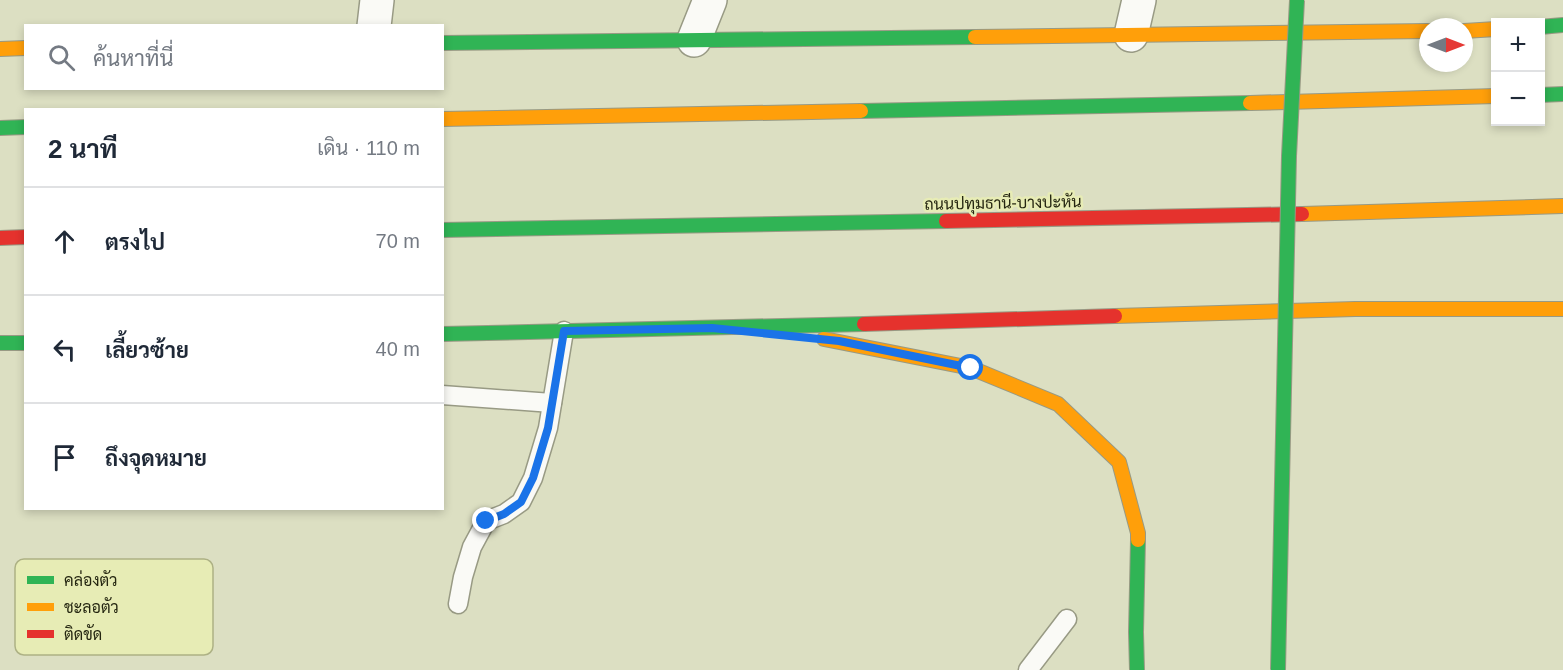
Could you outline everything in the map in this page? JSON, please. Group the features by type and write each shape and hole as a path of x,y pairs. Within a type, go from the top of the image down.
{"main road":[{"path":"1278,670 1289,156 1297,0"},
{"path":"1545,27 1563,25"},
{"path":"1473,30 1491,29"},
{"path":"444,43 1419,31"},
{"path":"0,49 24,48"},
{"path":"1545,95 1563,94"},
{"path":"444,119 1331,102 1491,96"},
{"path":"0,128 24,127"},
{"name":"ถนนปทุมธานี-บางปะหัน","path":"444,230 1224,216 1563,206"},
{"path":"0,237 24,237"},
{"path":"444,334 1355,309 1563,309"},
{"path":"712,328 839,341 971,368 1058,404 1119,462 1138,533 1137,670"},
{"path":"0,343 24,343"}],"street":[{"path":"374,24 377,0"},
{"path":"694,40 710,0"},
{"path":"1131,35 1139,0"}],"lane":[{"path":"458,604 472,547 486,521 504,514 521,502 533,478 548,428 564,331"},
{"path":"444,395 552,403"},
{"path":"1028,670 1067,619"}],"traffic: fast":[{"path":"1278,670 1289,156 1297,0"},
{"path":"1545,27 1563,25"},
{"path":"444,43 975,37"},
{"path":"1545,95 1563,94"},
{"path":"861,111 1250,103"},
{"path":"0,128 24,127"},
{"path":"444,230 946,221"},
{"path":"444,334 864,324"},
{"path":"0,343 24,343"},
{"path":"1137,670 1138,540"}],"traffic: slow":[{"path":"1473,30 1491,29"},
{"path":"975,37 1419,31"},
{"path":"0,49 24,48"},
{"path":"1250,103 1491,96"},
{"path":"444,119 861,111"},
{"path":"1302,214 1563,206"},
{"path":"1115,316 1355,309 1563,309"},
{"path":"824,339 971,368 1058,404 1119,462 1138,540"}],"traffic: jam":[{"path":"946,221 1302,214"},
{"path":"0,238 24,237"},
{"path":"864,324 1115,316"}],"route":[{"path":"486,521 504,514 521,502 533,478 548,428 564,331 712,328 839,341 971,368"}]}
